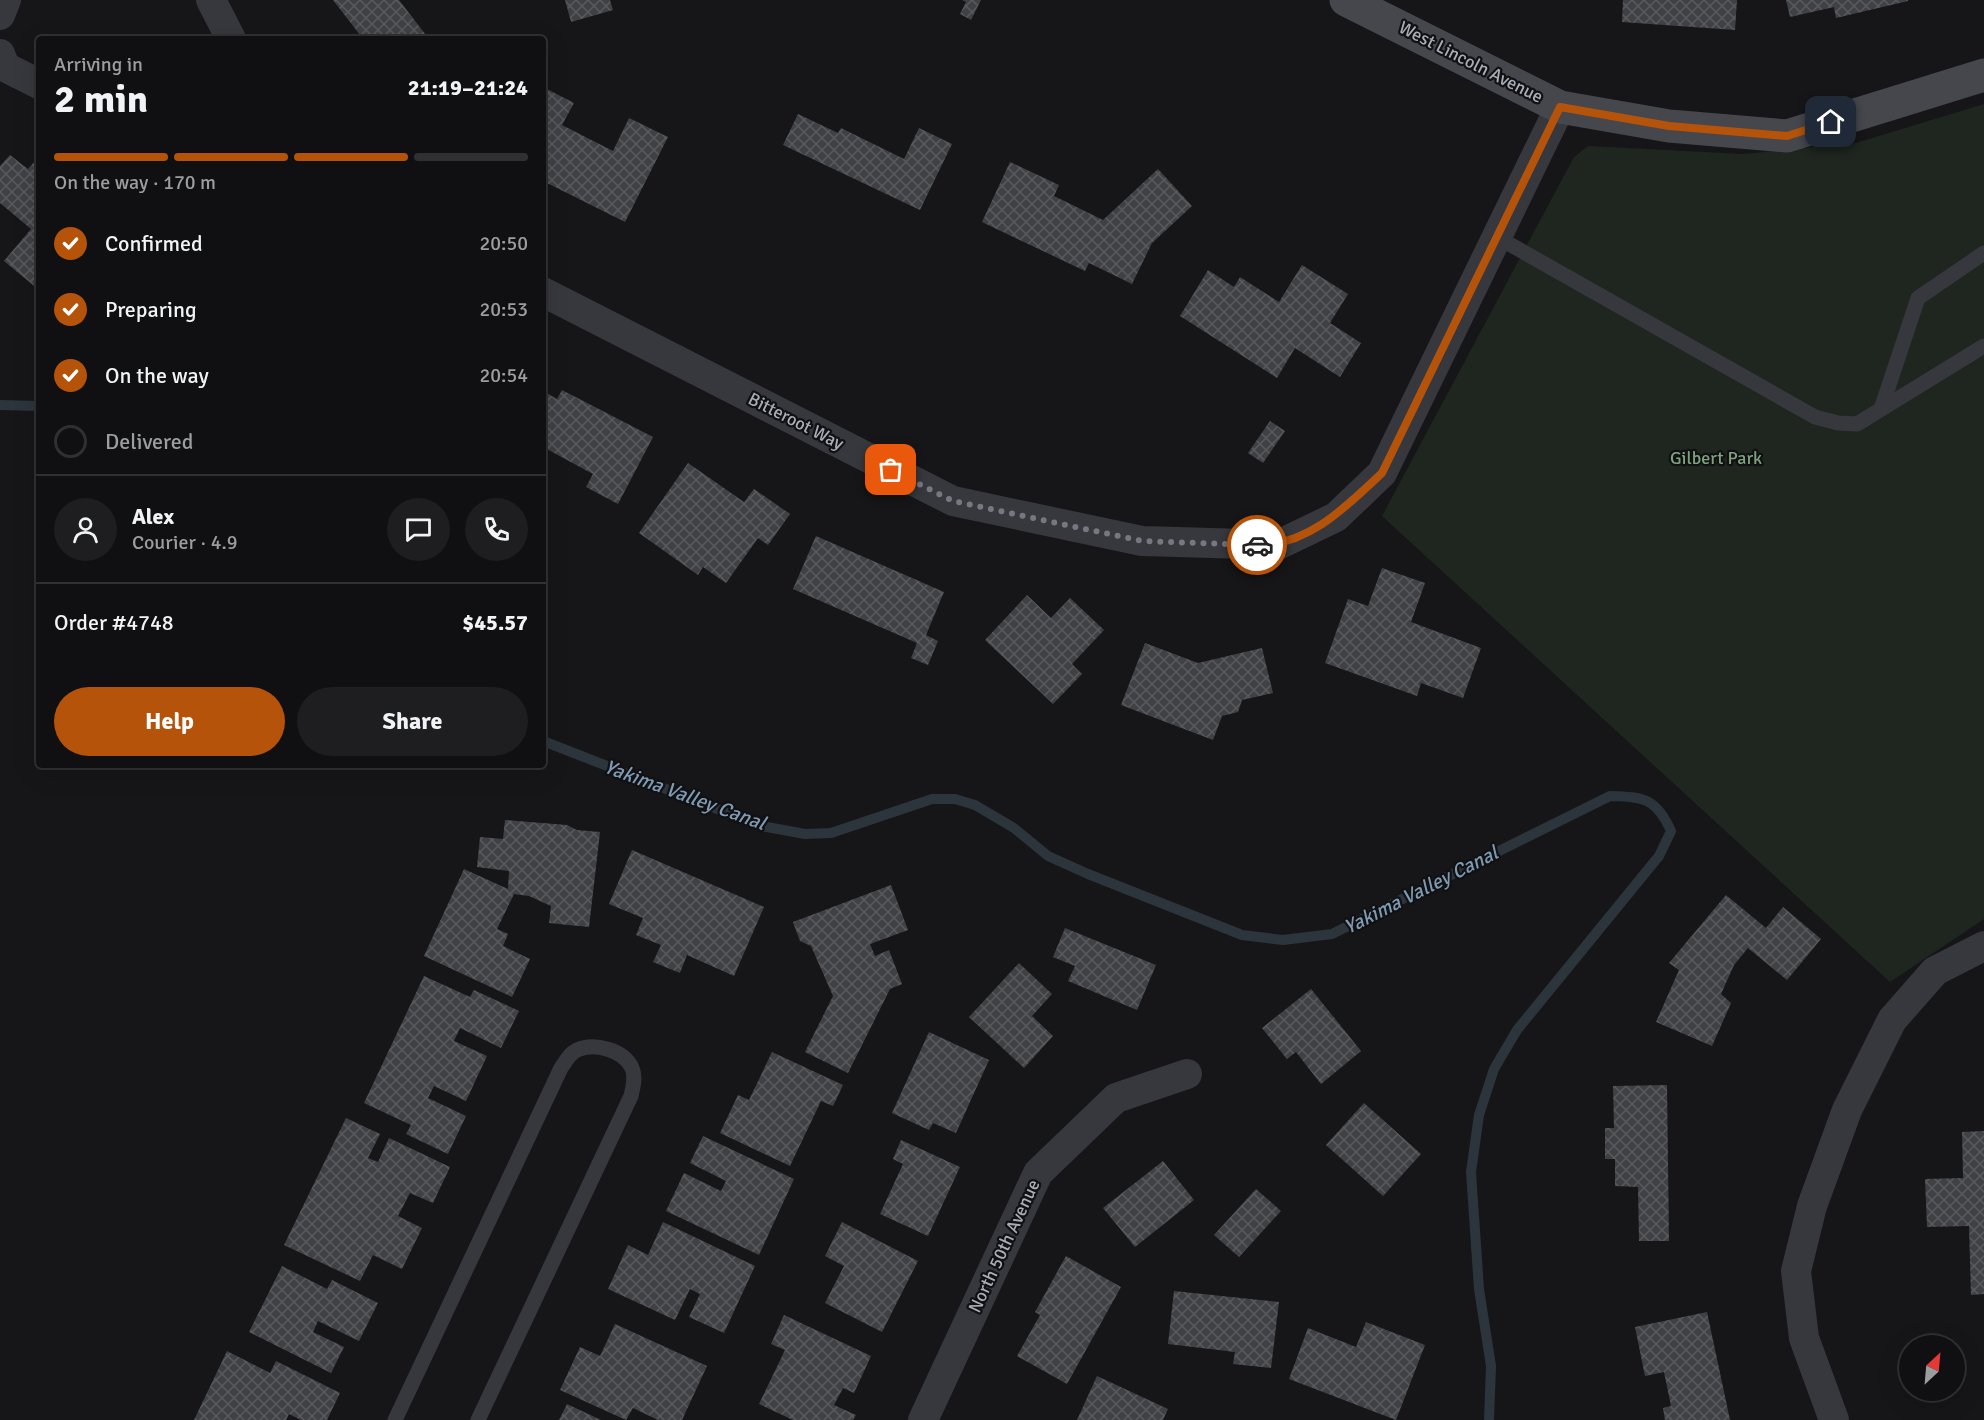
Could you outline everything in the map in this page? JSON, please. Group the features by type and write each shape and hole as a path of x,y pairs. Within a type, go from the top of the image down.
{"street":[{"path":"0,15 6,0"},
{"path":"211,0 229,36"},
{"name":"West Lincoln Avenue","path":"1346,0 1560,107 1669,126 1787,136 1984,75"},
{"path":"0,54 5,67 36,82"},
{"name":"Bitteroot Way","path":"546,294 953,501 1142,541 1278,545 1336,517 1382,473 1560,107"},
{"path":"1834,1420 1804,1338 1796,1271 1812,1206 1847,1110 1892,1020 1935,971 1984,946"},
{"name":"North 50th Avenue","path":"923,1420 1038,1173 1116,1098 1188,1074"}],"lane":[{"path":"1497,237 1815,417 1838,423 1857,424 1984,346"},
{"path":"1881,409 1918,298 1984,253"},
{"path":"395,1420 561,1068 568,1057 578,1050 594,1047 613,1050 625,1058 632,1068 634,1081 631,1096 478,1420"}],"green space":[{"name":"Gilbert Park","path":"1984,104 1984,919 1890,982 1382,516 1574,157 1588,146 1743,154 1856,143"}],"building":[{"path":"333,0 399,0 427,36 359,36"},
{"path":"565,0 610,0 613,10 571,22"},
{"path":"962,0 981,0 971,20 960,14 966,2"},
{"path":"1623,0 1737,0 1735,30 1622,22"},
{"path":"1786,0 1908,1 1836,18 1834,7 1790,17"},
{"path":"546,89 574,103 562,125 613,151 629,118 668,137 625,222 546,182"},
{"path":"798,114 838,133 841,128 904,159 919,128 952,144 920,210 783,145"},
{"path":"10,155 28,169 34,162 36,164 36,288 4,261 31,229 0,203 0,166"},
{"path":"1010,162 1059,185 1054,196 1103,220 1158,169 1192,206 1152,243 1132,284 1089,263 1085,271 982,222"},
{"path":"1302,265 1348,294 1330,323 1361,343 1340,377 1295,348 1277,378 1180,316 1208,270 1234,287 1240,277 1279,302"},
{"path":"562,390 653,437 618,504 586,487 593,474 546,449 546,393 557,399"},
{"path":"1270,421 1285,431 1263,463 1248,453"},
{"path":"688,463 744,502 754,489 790,514 768,545 758,538 726,583 703,567 698,575 639,533"},
{"path":"816,536 944,592 926,635 938,641 928,665 911,658 917,643 793,589"},
{"path":"1382,568 1425,583 1411,622 1481,648 1463,698 1421,683 1417,696 1325,663 1348,599 1368,606"},
{"path":"1027,595 1051,618 1070,598 1104,630 1072,664 1082,674 1053,704 985,640"},
{"path":"1145,643 1198,663 1262,648 1273,693 1242,700 1238,712 1222,716 1213,740 1121,705"},
{"path":"505,820 567,825 577,830 600,832 589,927 549,923 551,906 529,896 514,894 497,929 508,934 503,946 530,959 512,997 424,956 464,869 508,889 509,871 477,867 480,837 503,839"},
{"path":"632,850 764,907 734,976 687,955 680,973 653,962 661,945 636,935 643,918 609,904"},
{"path":"891,885 908,930 870,944 875,956 889,950 902,984 890,989 848,1073 805,1052 833,996 811,946 800,941 793,922"},
{"path":"1726,895 1766,928 1783,907 1821,939 1787,980 1748,948 1734,965 1721,994 1731,1003 1712,1046 1656,1022 1679,970 1669,963"},
{"path":"1065,928 1156,965 1137,1010 1068,981 1075,966 1053,957"},
{"path":"1019,963 1052,994 1032,1016 1053,1036 1024,1068 969,1017"},
{"path":"424,976 470,997 474,990 519,1011 501,1048 460,1028 454,1041 487,1056 466,1101 434,1086 428,1098 466,1116 448,1154 406,1134 411,1125 364,1103"},
{"path":"1311,989 1361,1051 1321,1084 1296,1052 1287,1059 1262,1028"},
{"path":"929,1032 989,1060 956,1133 933,1123 929,1130 892,1113"},
{"path":"772,1052 843,1085 833,1106 821,1101 790,1166 720,1133 738,1095 749,1100"},
{"path":"1667,1085 1669,1241 1639,1241 1638,1187 1615,1186 1615,1159 1605,1159 1605,1128 1614,1128 1613,1086"},
{"path":"1364,1103 1421,1154 1383,1196 1326,1145"},
{"path":"346,1118 380,1134 368,1158 378,1162 389,1138 450,1167 433,1203 410,1193 398,1216 422,1228 402,1269 373,1255 360,1281 284,1245"},
{"path":"1984,1131 1984,1294 1971,1295 1969,1226 1927,1227 1925,1179 1963,1178 1962,1132"},
{"path":"703,1136 794,1179 759,1255 666,1211 684,1173 721,1191 726,1181 690,1163"},
{"path":"901,1140 960,1167 928,1236 880,1214 903,1164 893,1159"},
{"path":"1163,1161 1194,1200 1135,1247 1103,1208"},
{"path":"1256,1189 1281,1211 1239,1257 1214,1235"},
{"path":"663,1222 755,1266 724,1333 689,1317 700,1294 690,1289 675,1320 608,1289 628,1245 648,1255"},
{"path":"842,1222 918,1261 882,1332 825,1303 844,1266 825,1256"},
{"path":"1066,1256 1121,1287 1067,1384 1017,1356 1040,1315 1035,1312"},
{"path":"282,1266 327,1289 332,1280 378,1303 359,1341 318,1321 313,1332 344,1347 331,1373 249,1332"},
{"path":"1174,1291 1279,1302 1271,1368 1233,1364 1235,1352 1168,1344"},
{"path":"1707,1312 1730,1420 1665,1420 1663,1408 1671,1406 1664,1372 1645,1376 1635,1327"},
{"path":"784,1315 871,1356 854,1393 843,1388 834,1405 856,1415 853,1420 793,1420 759,1404 785,1350 771,1344"},
{"path":"1366,1322 1425,1345 1396,1420 1289,1379 1308,1328 1356,1347"},
{"path":"615,1324 707,1366 682,1420 658,1420 633,1408 626,1420 560,1390 580,1347 600,1356"},
{"path":"227,1351 270,1373 276,1361 340,1393 327,1420 301,1420 289,1414 286,1420 194,1420"},
{"path":"1097,1376 1168,1409 1163,1420 1077,1420"},
{"path":"567,1404 601,1420 559,1420"}],"waterway":[{"name":"Yakima Valley Canal","path":"0,405 36,406"},
{"name":"Yakima Valley Canal","path":"546,742 761,826 805,834 831,833 932,799 955,799 975,805 1014,828 1048,856 1088,874 1242,935 1283,940 1332,934 1610,796 1632,797 1648,801 1660,812 1671,831 1659,856 1517,1030 1494,1069 1479,1115 1471,1172 1479,1289 1491,1366 1489,1420"}],"way so far":[{"path":"891,470 953,501 1142,541 1257,545"}],"route":[{"path":"1257,545 1278,545 1336,517 1382,473 1560,107 1669,126 1787,136 1831,122"}]}
